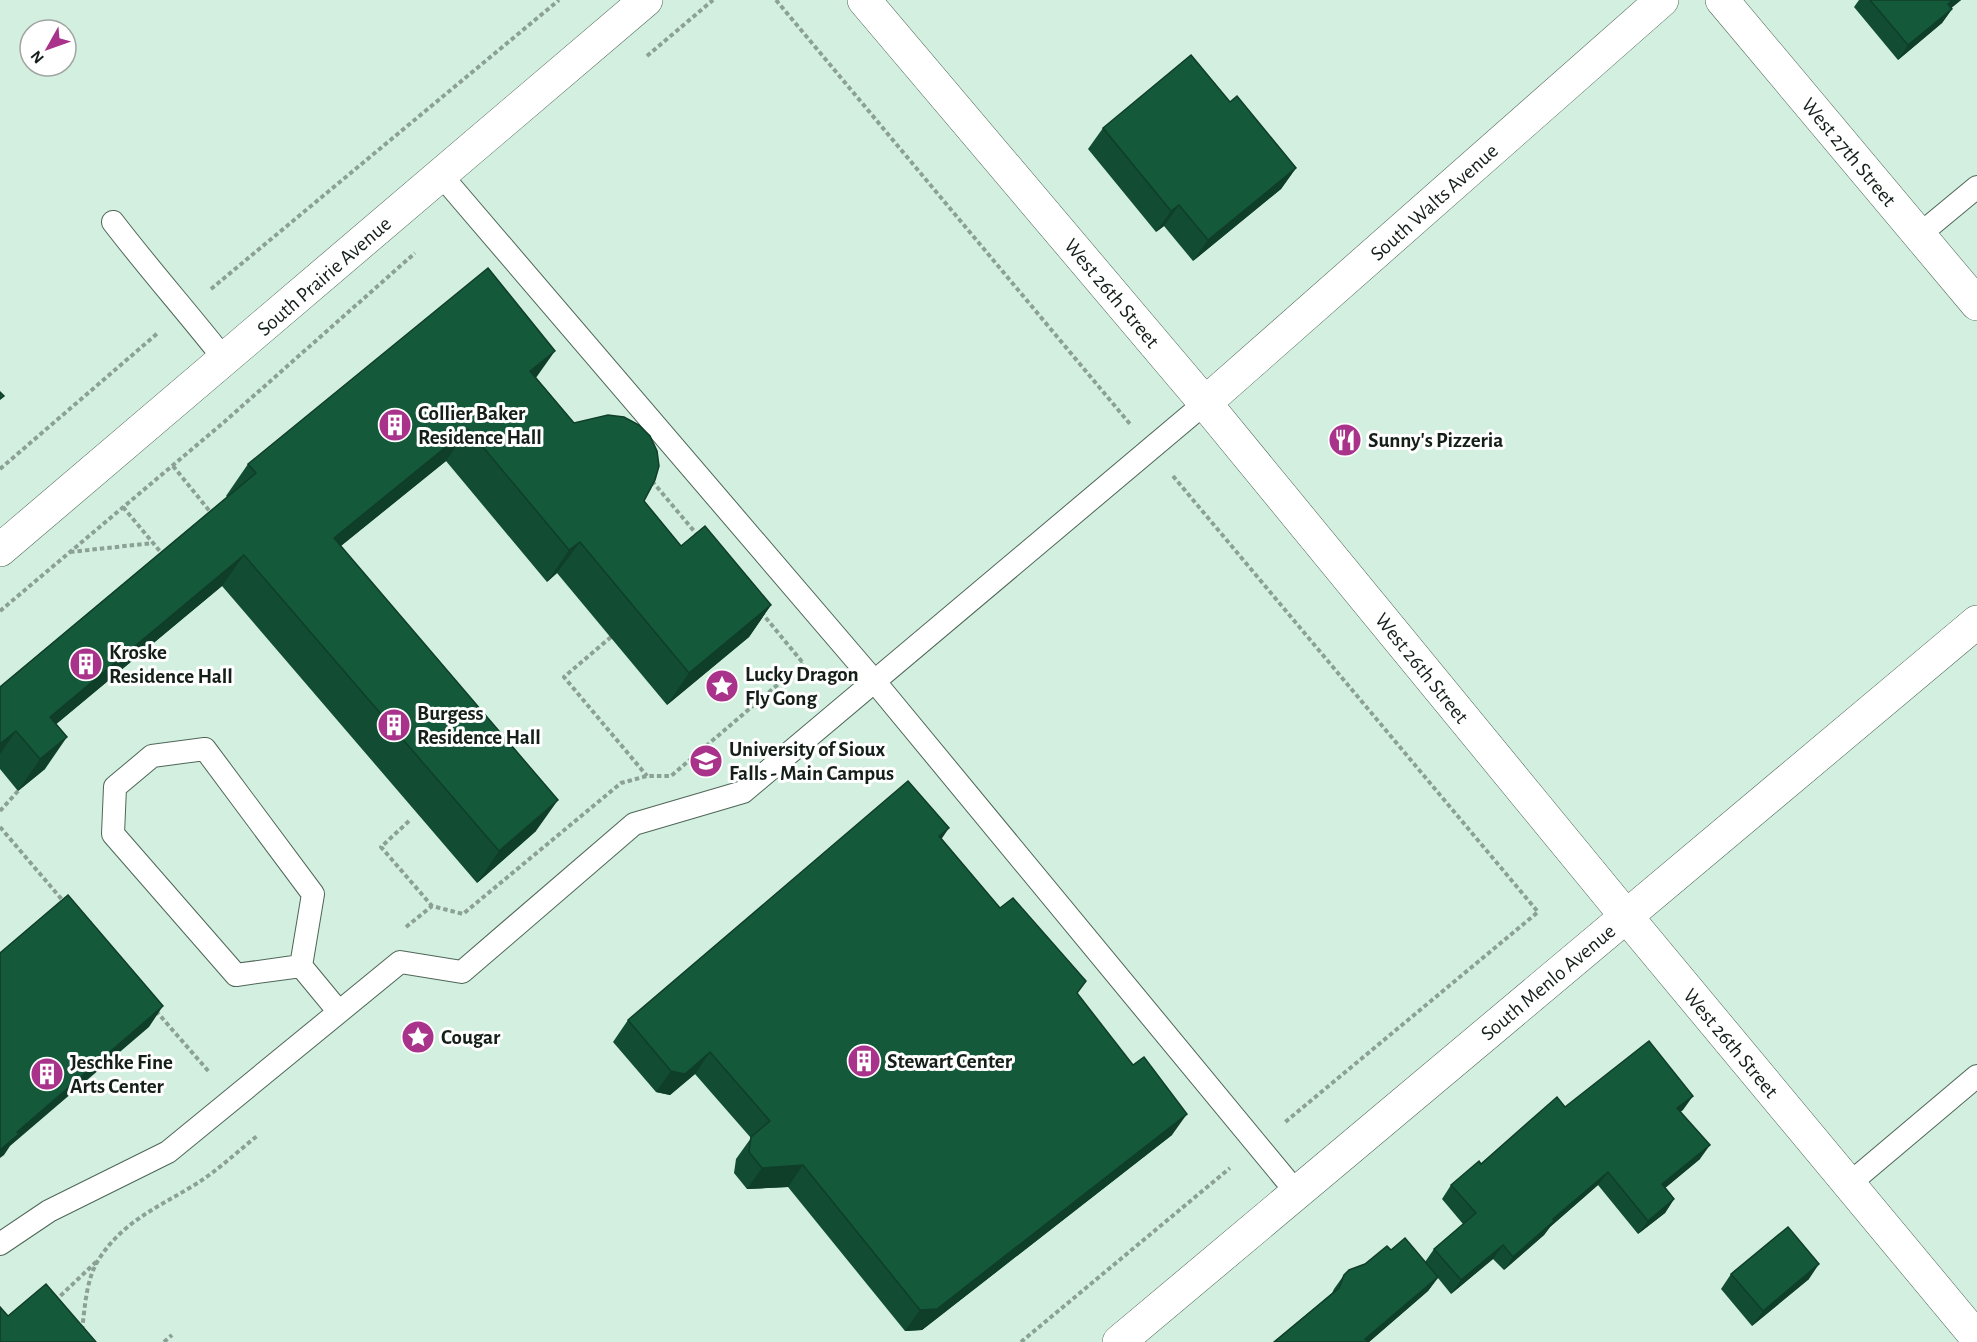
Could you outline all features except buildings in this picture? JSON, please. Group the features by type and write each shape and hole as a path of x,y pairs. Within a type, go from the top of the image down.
{"street":[{"name":"South Prairie Avenue","path":"0,550 646,0"},
{"name":"West 26th Street","path":"864,0 1205,404 1977,1338"},
{"name":"South Walts Avenue","path":"1205,404 1662,0"},
{"name":"West 27th Street","path":"1722,0 1977,304"},
{"name":"South Menlo Avenue","path":"1119,1342 1977,622"}],"lane":[{"path":"441,175 874,682 1297,1192"},
{"path":"1919,235 1977,187"},
{"path":"113,222 152,273 185,309 225,360"},
{"path":"0,1244 50,1211 168,1152 400,962 462,972 634,824 743,792 1205,404"},
{"path":"301,966 236,975 113,834 115,787 152,756 205,749 313,894 301,966 339,1012"},
{"path":"1849,1184 1977,1076"}],"path":[{"path":"0,469 185,309 559,0"},
{"path":"640,61 713,0"},
{"path":"0,611 224,423 416,252"},
{"path":"173,466 216,520"},
{"path":"123,507 167,560"},
{"path":"70,552 153,543"},
{"path":"611,637 564,677 647,776"},
{"path":"410,821 381,847 432,906 462,914 621,783 647,776 671,776 803,663"},
{"path":"0,811 18,791"},
{"path":"0,827 69,909"},
{"path":"405,928 432,906"},
{"path":"154,1008 216,1081"},
{"path":"48,1307 98,1260 120,1231 198,1183 257,1136"},
{"path":"84,1336 82,1330 88,1287 98,1260"},
{"path":"164,1342 172,1335"}],"place":[{"name":"Collier Baker Residence Hall","path":"395,425"},
{"name":"Sunny's Pizzeria","path":"1345,440"},
{"name":"Kroske Residence Hall","path":"86,664"},
{"name":"Lucky Dragon Fly Gong","path":"722,686"},
{"name":"Burgess Residence Hall","path":"394,725"},
{"name":"University of Sioux Falls - Main Campus","path":"706,761"},
{"name":"Cougar","path":"418,1037"},
{"name":"Stewart Center","path":"864,1061"},
{"name":"Jeschke Fine Arts Center","path":"47,1074"}]}
